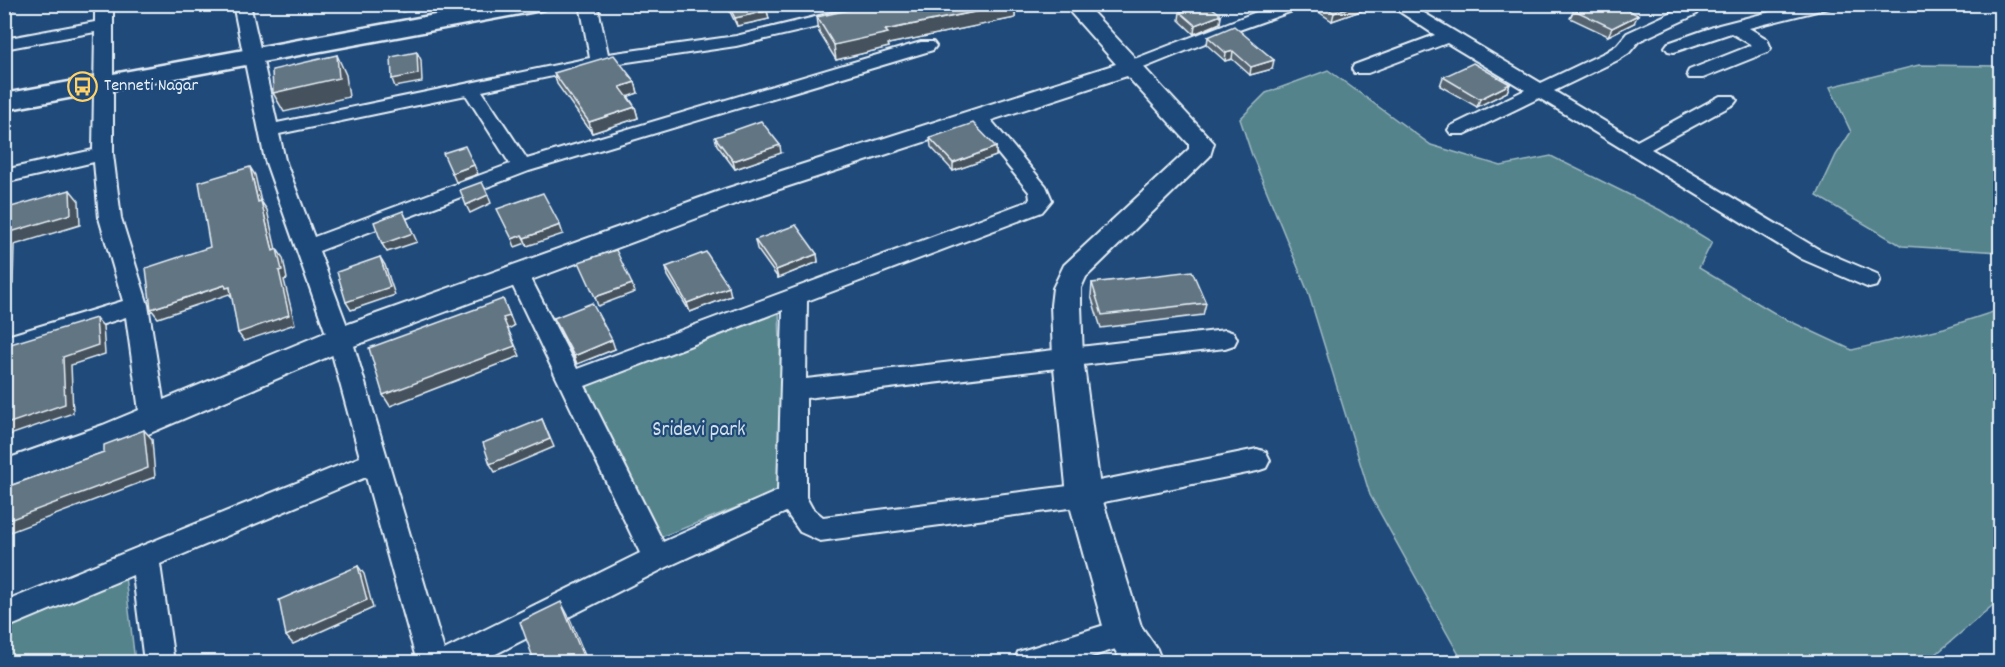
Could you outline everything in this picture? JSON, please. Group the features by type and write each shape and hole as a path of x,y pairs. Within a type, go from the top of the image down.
{"main road":[{"path":"4,102 536,4"}],"street":[{"path":"104,4 103,154 110,218 136,305 153,418"},
{"path":"241,4 275,160 340,339 432,663"},
{"path":"588,4 600,61"},
{"path":"269,130 600,61 736,41 893,4"},
{"path":"1073,4 1202,143 1202,152 1074,272 1067,288 1068,358 1084,495 1124,633 1143,663"},
{"path":"4,474 153,418 340,339 734,195 1130,67 1260,9 1295,4"},
{"path":"1396,4 1810,254 1869,280"},
{"path":"1674,47 1730,28 1823,4"},
{"path":"1458,130 1612,56 1623,49 1633,37 1687,7 1761,43 1762,48 1696,74"},
{"path":"4,44 105,25"},
{"path":"1361,69 1449,36"},
{"path":"307,248 522,167 927,46"},
{"path":"470,87 522,167"},
{"path":"1637,149 1678,129 1727,100"},
{"path":"569,382 1034,207 1041,200 1039,191 978,117"},
{"path":"4,177 103,154"},
{"path":"518,274 657,558"},
{"path":"795,298 792,497 807,524 820,529 1084,495 1257,460"},
{"path":"4,346 136,305"},
{"path":"794,390 1225,339"},
{"path":"4,616 375,462"},
{"path":"450,663 657,558 792,497"},
{"path":"145,557 159,663"},
{"path":"1029,663 1124,633"}],"green space":[{"path":"1919,65 2000,66 2000,252 1902,246 1817,196 1836,155 1851,132 1830,87"},
{"path":"1328,70 1431,145 1501,166 1551,156 1660,210 1712,242 1699,268 1781,317 1852,350 1944,328 1996,311 2000,252 2000,599 1927,662 1463,662 1370,495 1308,292 1252,155 1240,119 1266,93"},
{"name":"Sridevi park","path":"779,308 784,489 661,537 582,386"},
{"path":"125,576 135,662 5,662 5,626"}],"building":[{"path":"728,4 764,4 767,11 735,18"},
{"path":"875,4 1013,4 885,30 888,33 834,45 817,17"},
{"path":"1321,4 1358,4 1334,13"},
{"path":"1585,4 1616,4 1638,15 1612,28 1574,10"},
{"path":"1209,5 1221,15 1195,25 1180,12"},
{"path":"1234,26 1274,60 1251,67 1233,51 1226,53 1208,37"},
{"path":"417,52 418,74 392,79 391,57"},
{"path":"337,55 339,78 273,93 272,70"},
{"path":"614,55 635,82 620,87 635,107 589,122 554,73"},
{"path":"1473,63 1510,84 1480,99 1443,77"},
{"path":"761,121 780,145 733,161 715,137"},
{"path":"973,123 996,147 953,163 930,138"},
{"path":"465,146 474,165 452,173 443,153"},
{"path":"250,167 273,251 277,249 282,270 279,271 289,315 238,333 230,287 226,288 225,285 151,309 146,268 210,247 199,182"},
{"path":"482,182 488,195 466,205 460,190"},
{"path":"70,190 71,214 4,234 4,209"},
{"path":"543,193 560,225 524,238 522,235 512,239 497,209"},
{"path":"403,211 413,233 382,244 374,222"},
{"path":"796,225 817,254 776,270 755,240"},
{"path":"616,250 632,284 595,297 579,262"},
{"path":"706,252 729,287 687,303 666,267"},
{"path":"380,257 390,287 346,302 337,272"},
{"path":"1192,271 1206,303 1102,315 1092,283"},
{"path":"503,299 510,316 503,318 515,346 383,395 369,348"},
{"path":"592,303 612,340 574,356 554,318"},
{"path":"96,318 98,345 63,357 65,404 4,425 4,346"},
{"path":"542,419 550,439 490,464 483,443"},
{"path":"144,430 148,468 4,522 4,488 104,452 104,445"},
{"path":"358,566 367,600 286,636 279,600"},
{"path":"561,602 583,656 576,659 577,663 535,663 520,622"}],"place":[{"name":"Tenneti Nagar","path":"83,86"}]}
